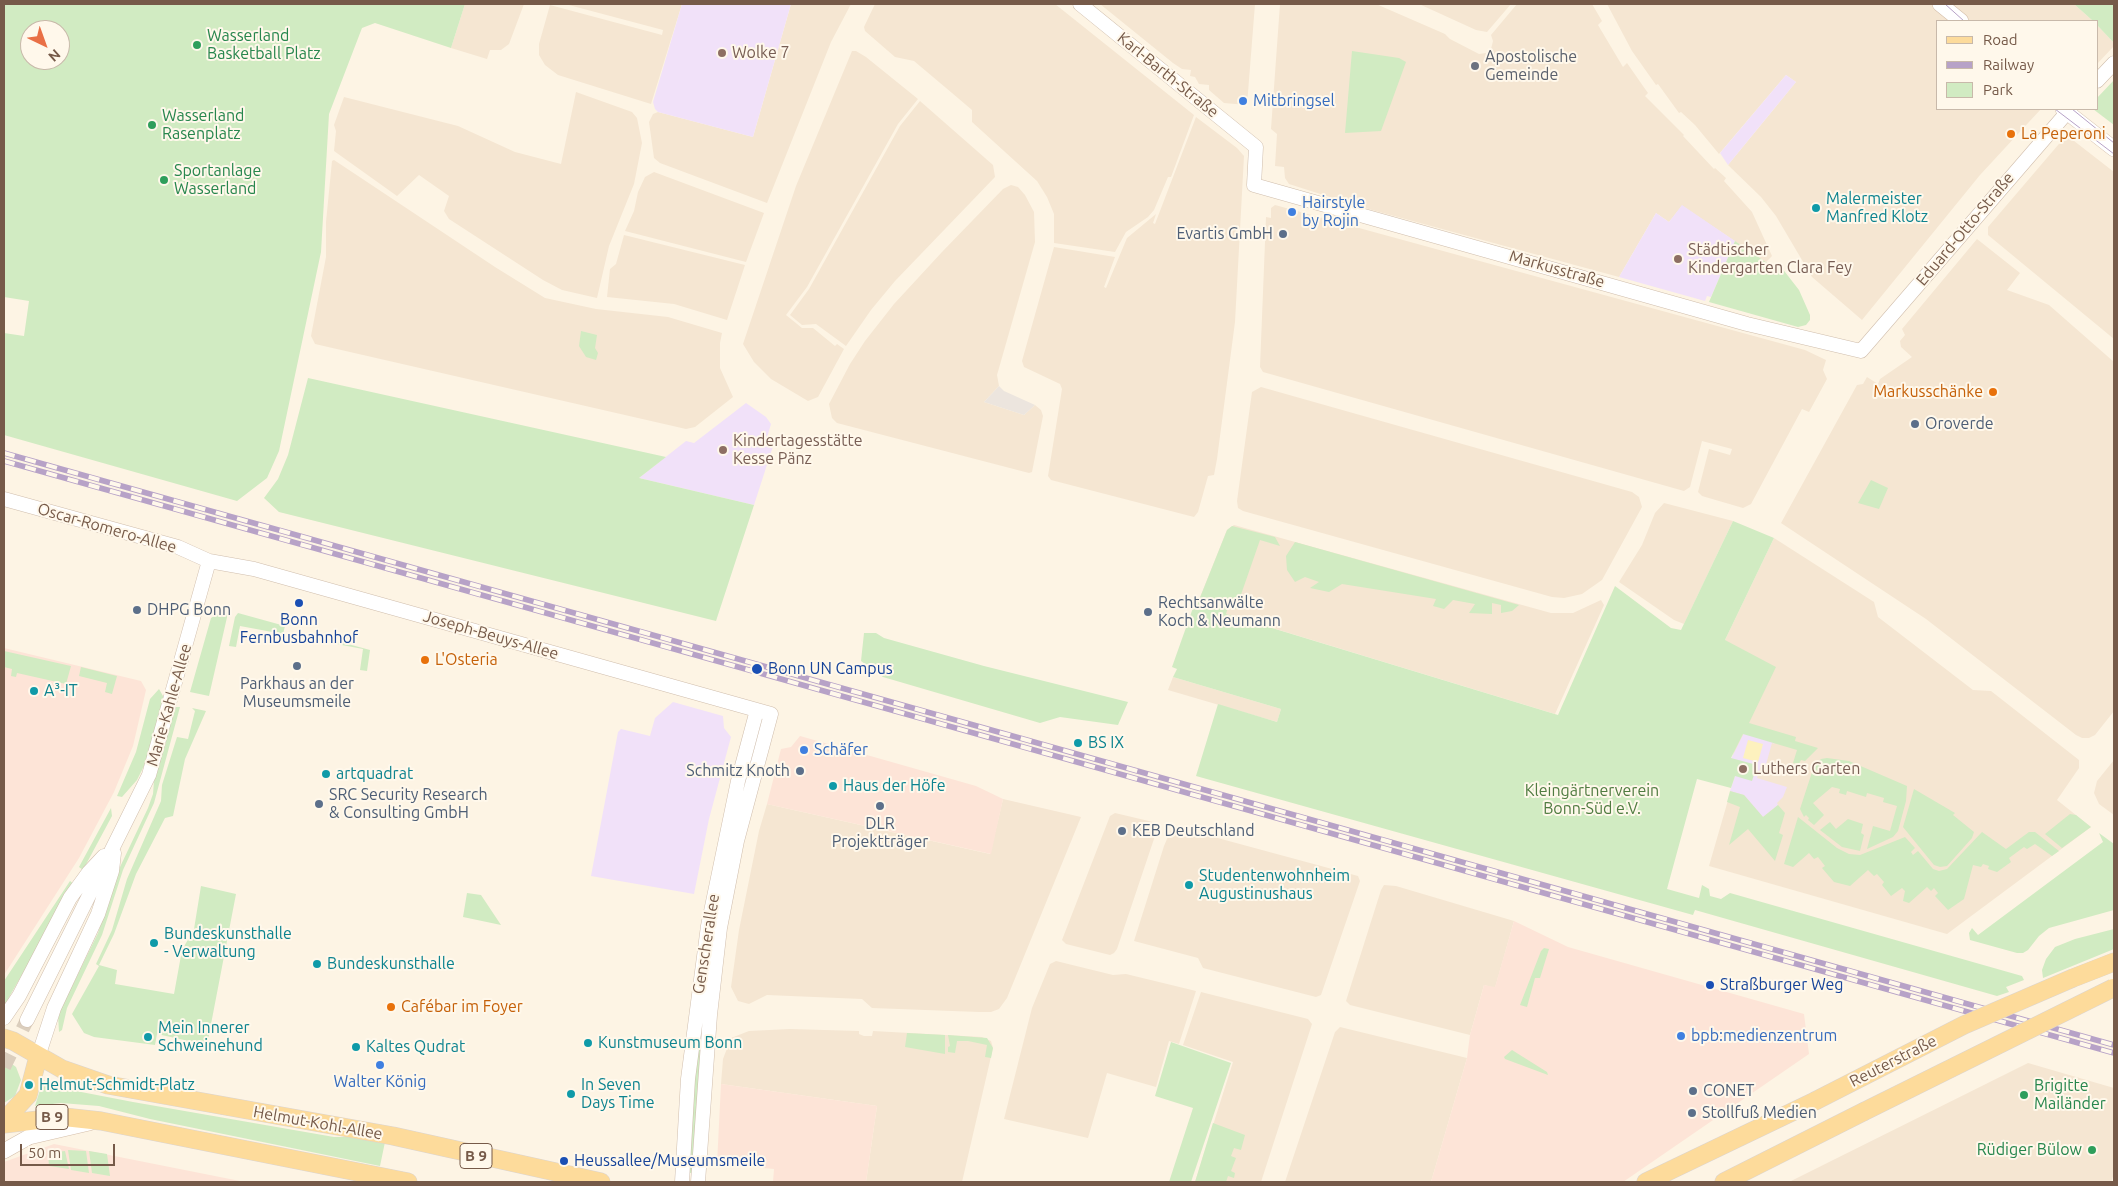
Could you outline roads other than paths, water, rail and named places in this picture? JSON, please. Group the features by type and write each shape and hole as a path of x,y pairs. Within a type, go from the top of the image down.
{"main road":[{"path":"1940,4 1960,20"},
{"path":"2066,110 2114,149"},
{"name":"Reuterstraße","path":"1646,1182 1964,1025 2114,962"},
{"name":"Reuterstraße","path":"1724,1182 2113,988"},
{"name":"B 9","path":"4,1038 25,1047 38,1056 28,1095 4,1122"},
{"name":"Helmut-Kohl-Allee","path":"38,1056 62,1069 108,1085 392,1136 601,1182"},
{"name":"B 9","path":"4,1122 58,1117 101,1121 408,1182"},
{"path":"4,1151 29,1137 101,1121"}],"street":[{"name":"Karl-Barth-Straße","path":"1080,4 1256,147 1254,185"},
{"path":"2098,80 2114,62"},
{"name":"Eduard-Otto-Straße","path":"1861,351 2066,110"},
{"name":"Markusstraße","path":"1254,185 1747,324 1861,351"},
{"name":"Oscar-Romero-Allee","path":"4,499 178,548 209,560"},
{"name":"Joseph-Beuys-Allee","path":"209,560 254,569 771,714"},
{"name":"Marie-Kahle-Allee","path":"27,1020 115,845 153,763 209,560"},
{"name":"Genscherallee","path":"682,1182 688,1079 708,926 738,781 757,710"},
{"name":"Genscherallee","path":"698,1182 710,1015 720,928 737,841 771,714"},
{"name":"Marie-Kahle-Allee","path":"4,1018 19,996 70,898 88,872 115,845"},
{"name":"Marie-Kahle-Allee","path":"38,1056 54,1008 98,914 112,871 115,845"}],"tunnel":[{"path":"4,1067 27,1020"}],"tram line":[{"path":"1945,4 1963,20"},
{"path":"2056,110 2114,154"},
{"path":"2073,110 2114,143"}],"railway":[{"path":"4,453 2114,1045"},
{"path":"4,461 2114,1053"}],"place":[{"name":"Wasserland Basketball Platz","path":"197,45"},
{"name":"Wolke 7","path":"722,53"},
{"name":"Apostolische Gemeinde","path":"1475,66"},
{"name":"Mitbringsel","path":"1243,101"},
{"name":"Wasserland Rasenplatz","path":"152,125"},
{"name":"La Peperoni","path":"2011,134"},
{"name":"Sportanlage Wasserland","path":"164,180"},
{"name":"Malermeister Manfred Klotz","path":"1816,208"},
{"name":"Hairstyle by Rojin","path":"1292,212"},
{"name":"Evartis GmbH","path":"1283,234"},
{"name":"Städtischer Kindergarten Clara Fey","path":"1678,259"},
{"name":"Markusschänke","path":"1993,392"},
{"name":"Oroverde","path":"1915,424"},
{"name":"Kindertagesstätte Kesse Pänz","path":"723,450"},
{"name":"Bonn Fernbusbahnhof","path":"299,603"},
{"name":"DHPG Bonn","path":"137,610"},
{"name":"Rechtsanwälte Koch & Neumann","path":"1148,612"},
{"name":"L'Osteria","path":"425,660"},
{"name":"Parkhaus an der Museumsmeile","path":"297,666"},
{"name":"Bonn UN Campus","path":"757,669"},
{"name":"A³-IT","path":"34,691"},
{"name":"BS IX","path":"1078,743"},
{"name":"Schäfer","path":"804,750"},
{"name":"Luthers Garten","path":"1743,769"},
{"name":"Schmitz Knoth","path":"800,771"},
{"name":"artquadrat","path":"326,774"},
{"name":"Haus der Höfe","path":"833,786"},
{"name":"SRC Security Research & Consulting GmbH","path":"319,804"},
{"name":"DLR Projektträger","path":"880,806"},
{"name":"KEB Deutschland","path":"1122,831"},
{"name":"Studentenwohnheim Augustinushaus","path":"1189,885"},
{"name":"Bundeskunsthalle - Verwaltung","path":"154,943"},
{"name":"Bundeskunsthalle","path":"317,964"},
{"name":"Straßburger Weg","path":"1710,985"},
{"name":"Cafébar im Foyer","path":"391,1007"},
{"name":"bpb:medienzentrum","path":"1681,1036"},
{"name":"Mein Innerer Schweinehund","path":"148,1037"},
{"name":"Kunstmuseum Bonn","path":"588,1043"},
{"name":"Kaltes Qudrat","path":"356,1047"},
{"name":"Walter König","path":"380,1065"},
{"name":"Helmut-Schmidt-Platz","path":"29,1085"},
{"name":"CONET","path":"1693,1091"},
{"name":"In Seven Days Time","path":"571,1094"},
{"name":"Brigitte Mailänder","path":"2024,1095"},
{"name":"Stollfuß Medien","path":"1692,1113"},
{"name":"Rüdiger Bülow","path":"2092,1150"},
{"name":"Heussallee/Museumsmeile","path":"564,1161"}],"park label":[{"name":"Kleingärtnerverein Bonn-Süd e.V.","path":"1592,800"}]}
